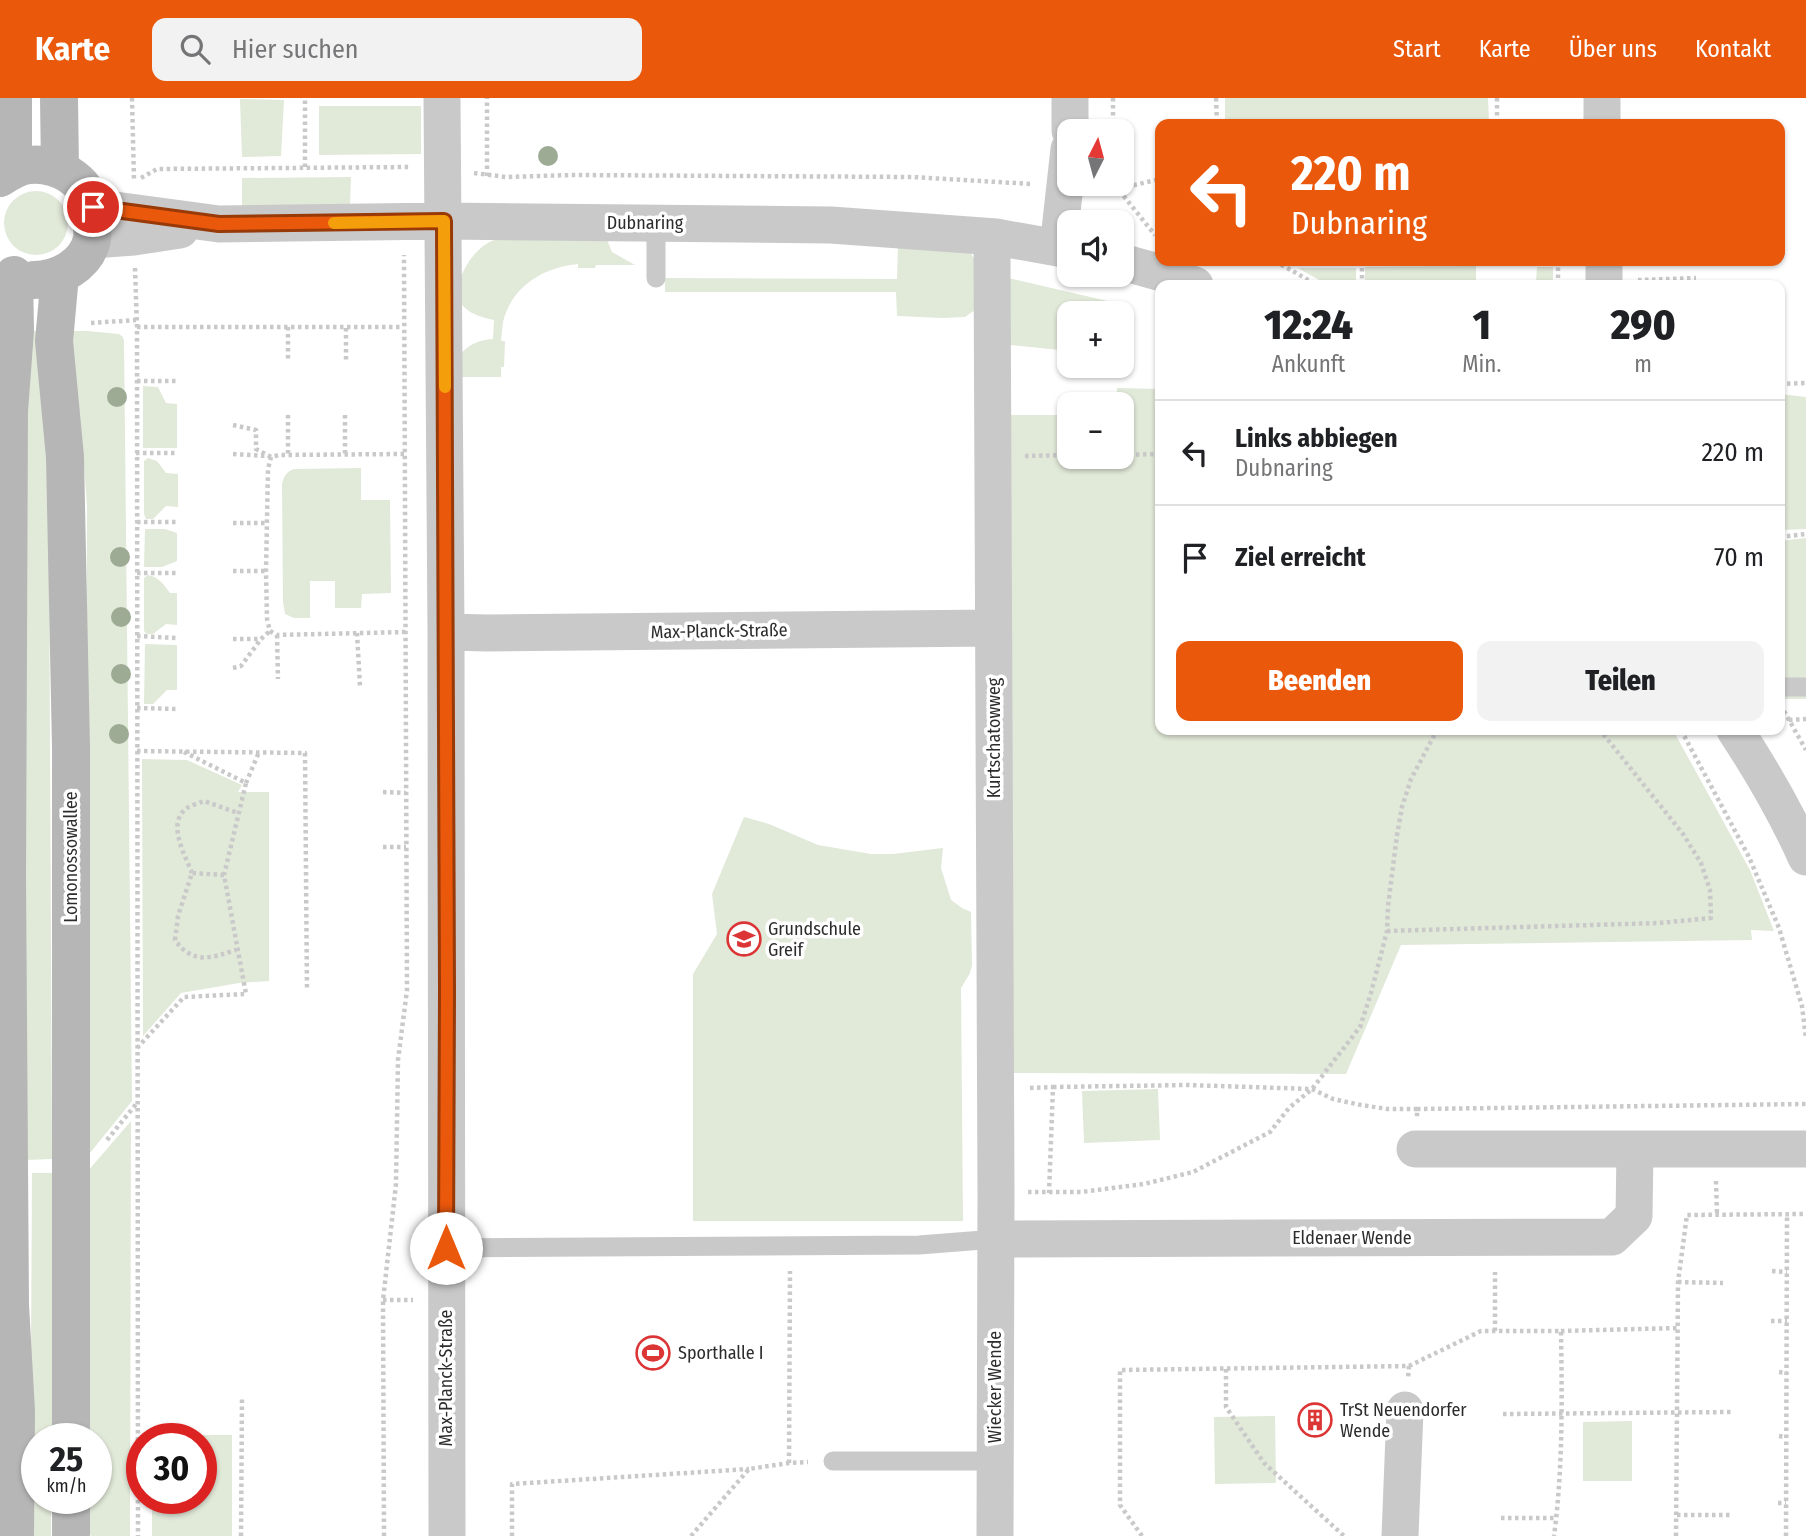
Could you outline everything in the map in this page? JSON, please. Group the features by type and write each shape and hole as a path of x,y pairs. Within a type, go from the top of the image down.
{"street":[{"path":"13,98 7,174 29,165 60,169 75,179 86,192 92,224 85,255 74,267 60,275 44,280 29,280 7,271 15,330 9,424 8,904 10,1305 16,1411 15,1536"},
{"path":"58,98 60,169"},
{"name":"Max-Planck-Straße","path":"442,98 446,632 447,1536"},
{"path":"1070,98 1070,119"},
{"path":"1602,98 1602,119"},
{"name":"Dubnaring","path":"92,224 134,237 219,224 444,221 831,225 996,237 1057,248"},
{"name":"Kurtschatowweg","path":"996,237 992,255 996,1239"},
{"path":"1134,265 1181,280"},
{"name":"Lomonossowallee","path":"60,275 54,341 65,457 71,748 71,1423"},
{"name":"Max-Planck-Straße","path":"446,632 993,628"},
{"path":"1738,735 1790,820 1806,858"},
{"path":"1415,1149 1806,1149"},
{"name":"Eldenaer Wende","path":"996,1239 1612,1237 1634,1216 1634,1150"},
{"name":"Wiecker Wende","path":"995,1536 996,1239"},
{"path":"1400,1536 1405,1410"},
{"path":"71,1514 71,1536"}],"lane":[{"path":"656,223 656,278"},
{"path":"1785,687 1806,687"},
{"path":"446,1248 919,1245 996,1239"},
{"path":"834,1461 994,1461"}],"path":[{"path":"132,98 134,181 157,169 443,167 487,176 573,174 912,177 1044,184 1057,189"},
{"path":"487,98 487,176"},
{"path":"1113,98 1113,119"},
{"path":"1216,98 1217,119"},
{"path":"1497,98 1497,119"},
{"path":"304,167 305,100"},
{"path":"1134,183 1155,180"},
{"path":"1126,196 1155,234"},
{"path":"384,1536 383,1300 396,1184 398,1060 407,990 405,221"},
{"path":"135,265 138,1536"},
{"path":"1284,266 1309,280"},
{"path":"1675,280 1696,278"},
{"path":"81,324 404,327"},
{"path":"288,327 288,360"},
{"path":"346,328 346,360"},
{"path":"136,381 178,381"},
{"path":"1785,384 1806,383"},
{"path":"288,415 288,455"},
{"path":"345,415 345,454"},
{"path":"233,425 256,430 256,449 271,457"},
{"path":"136,453 177,453"},
{"path":"233,454 271,457 404,454"},
{"path":"1134,455 1155,454"},
{"path":"993,457 1057,455"},
{"path":"270,632 267,620 267,523 268,469 271,457"},
{"path":"137,522 177,522"},
{"path":"233,523 267,523"},
{"path":"1785,536 1806,534"},
{"path":"233,570 267,571"},
{"path":"137,573 177,573"},
{"path":"270,632 277,635 406,632"},
{"path":"233,668 242,666 261,639 270,632"},
{"path":"357,633 360,686"},
{"path":"277,635 278,679"},
{"path":"137,636 177,638"},
{"path":"233,639 261,639"},
{"path":"137,708 177,709"},
{"path":"1785,713 1806,750"},
{"path":"1789,720 1806,719"},
{"path":"996,1194 1081,1192 1144,1184 1193,1172 1270,1132 1289,1108 1312,1089 1360,1027 1387,932 1389,895 1402,807 1411,779 1434,735"},
{"path":"1387,932 1659,923 1711,918 1710,890 1702,863 1683,834 1604,735"},
{"path":"1684,735 1749,857 1779,928 1802,1006 1806,1038"},
{"path":"137,751 305,752 307,991"},
{"path":"184,752 246,783"},
{"path":"137,1048 184,997 246,994 223,875 246,783 259,752"},
{"path":"383,792 406,793"},
{"path":"236,950 210,958 196,957 183,952 175,940 178,916 192,873 177,835 178,820 186,809 204,801 239,813"},
{"path":"383,847 407,847"},
{"path":"192,873 223,875"},
{"path":"995,1091 1053,1087 1187,1085 1312,1089 1333,1099 1388,1109 1806,1104"},
{"path":"1049,1193 1053,1087"},
{"path":"103,1145 138,1103"},
{"path":"1415,1149 1417,1109"},
{"path":"1786,1536 1787,1214"},
{"path":"1676,1536 1678,1282 1687,1215 1806,1214"},
{"path":"1495,1238 1495,1331"},
{"path":"789,1463 790,1246"},
{"path":"1772,1271 1787,1272"},
{"path":"1678,1282 1723,1283"},
{"path":"1771,1321 1787,1321"},
{"path":"1142,1536 1120,1505 1120,1370 1409,1366 1481,1331 1678,1328"},
{"path":"1554,1536 1562,1415 1561,1331"},
{"path":"1405,1410 1409,1366"},
{"path":"1226,1369 1226,1407 1264,1463 1344,1536"},
{"path":"1779,1372 1787,1373"},
{"path":"241,1536 242,1398"},
{"path":"1503,1414 1731,1412"},
{"path":"1779,1436 1786,1437"},
{"path":"512,1536 512,1484 834,1461"},
{"path":"691,1536 749,1469"},
{"path":"1778,1503 1786,1503"},
{"path":"1676,1515 1730,1515"},
{"path":"1502,1518 1557,1518"}],"green space":[{"path":"1225,98 1488,98 1489,119 1225,119"},
{"path":"240,99 284,100 281,156 242,157"},
{"path":"319,106 421,106 421,154 319,155"},
{"path":"351,177 350,205 242,206 242,178"},
{"path":"36,191 48,193 59,200 66,211 66,235 59,246 48,253 36,255 24,253 13,246 6,235 4,223 6,211 13,200 24,193"},
{"path":"495,240 607,240 612,252 635,265 578,268 578,264 554,269 532,280 515,296 504,318 501,341 505,341 504,367 501,367 501,377 461,377 459,356 474,343 493,339 494,320 474,314 464,307 459,299 460,279 471,258"},
{"path":"898,245 969,251 978,264 978,308 965,317 897,316 896,292 665,292 665,278 897,279"},
{"path":"1476,266 1476,280 1365,280 1365,267"},
{"path":"1537,267 1553,267 1553,280 1536,280"},
{"path":"1298,268 1356,268 1356,280 1319,280"},
{"path":"1008,278 1107,301 1057,301 1057,350 1010,345"},
{"path":"26,331 48,331 52,1159 25,1160"},
{"path":"66,331 119,334 124,342 132,1101 86,1158 87,506 82,438"},
{"path":"143,386 158,387 166,403 177,404 177,448 143,448"},
{"path":"1117,388 1155,389 1155,735 1676,735 1750,870 1774,931 1751,930 1752,940 1401,945 1346,1074 1010,1073 1006,415 1057,415 1057,469 1134,469 1134,392 1117,392"},
{"path":"1785,395 1806,397 1806,529 1785,530"},
{"path":"148,458 157,461 166,473 178,474 178,507 166,506 153,519 146,519 144,514 144,461"},
{"path":"361,468 361,500 390,500 391,593 362,594 361,608 335,608 335,581 310,581 310,618 294,618 285,614 282,484 285,477 294,469"},
{"path":"145,529 165,529 177,533 177,561 162,567 144,567"},
{"path":"1806,538 1806,699 1785,699 1785,540"},
{"path":"148,575 158,579 170,593 177,593 177,625 166,624 153,634 144,631 144,578"},
{"path":"145,644 177,645 177,690 167,690 153,704 144,704"},
{"path":"142,759 187,760 242,785 238,792 269,792 269,981 181,993 143,1036"},
{"path":"744,817 769,824 818,845 871,854 943,848 941,868 951,900 971,912 972,965 961,988 963,1221 693,1221 693,974 717,934 712,894"},
{"path":"1158,1089 1160,1140 1084,1143 1082,1091"},
{"path":"131,1121 130,1423 126,1423 126,1514 130,1514 130,1536 91,1536 87,1529 87,1514 112,1514 112,1423 87,1423 87,1172"},
{"path":"32,1173 52,1173 52,1423 31,1423"},
{"path":"1275,1416 1276,1483 1215,1484 1214,1417"},
{"path":"1632,1421 1632,1481 1583,1481 1583,1422"},
{"path":"217,1435 232,1435 232,1536 152,1536 152,1514 217,1514"},
{"path":"30,1514 51,1514 51,1536 30,1536"}],"slow traffic":[{"path":"334,223 444,221 445,387"}],"place":[{"name":"Grundschule Greif","path":"744,939"},
{"name":"Sporthalle I","path":"653,1353"},
{"name":"TrSt Neuendorfer Wende","path":"1315,1420"}],"route":[{"path":"93,207 219,224 444,221 446,1248"}]}
